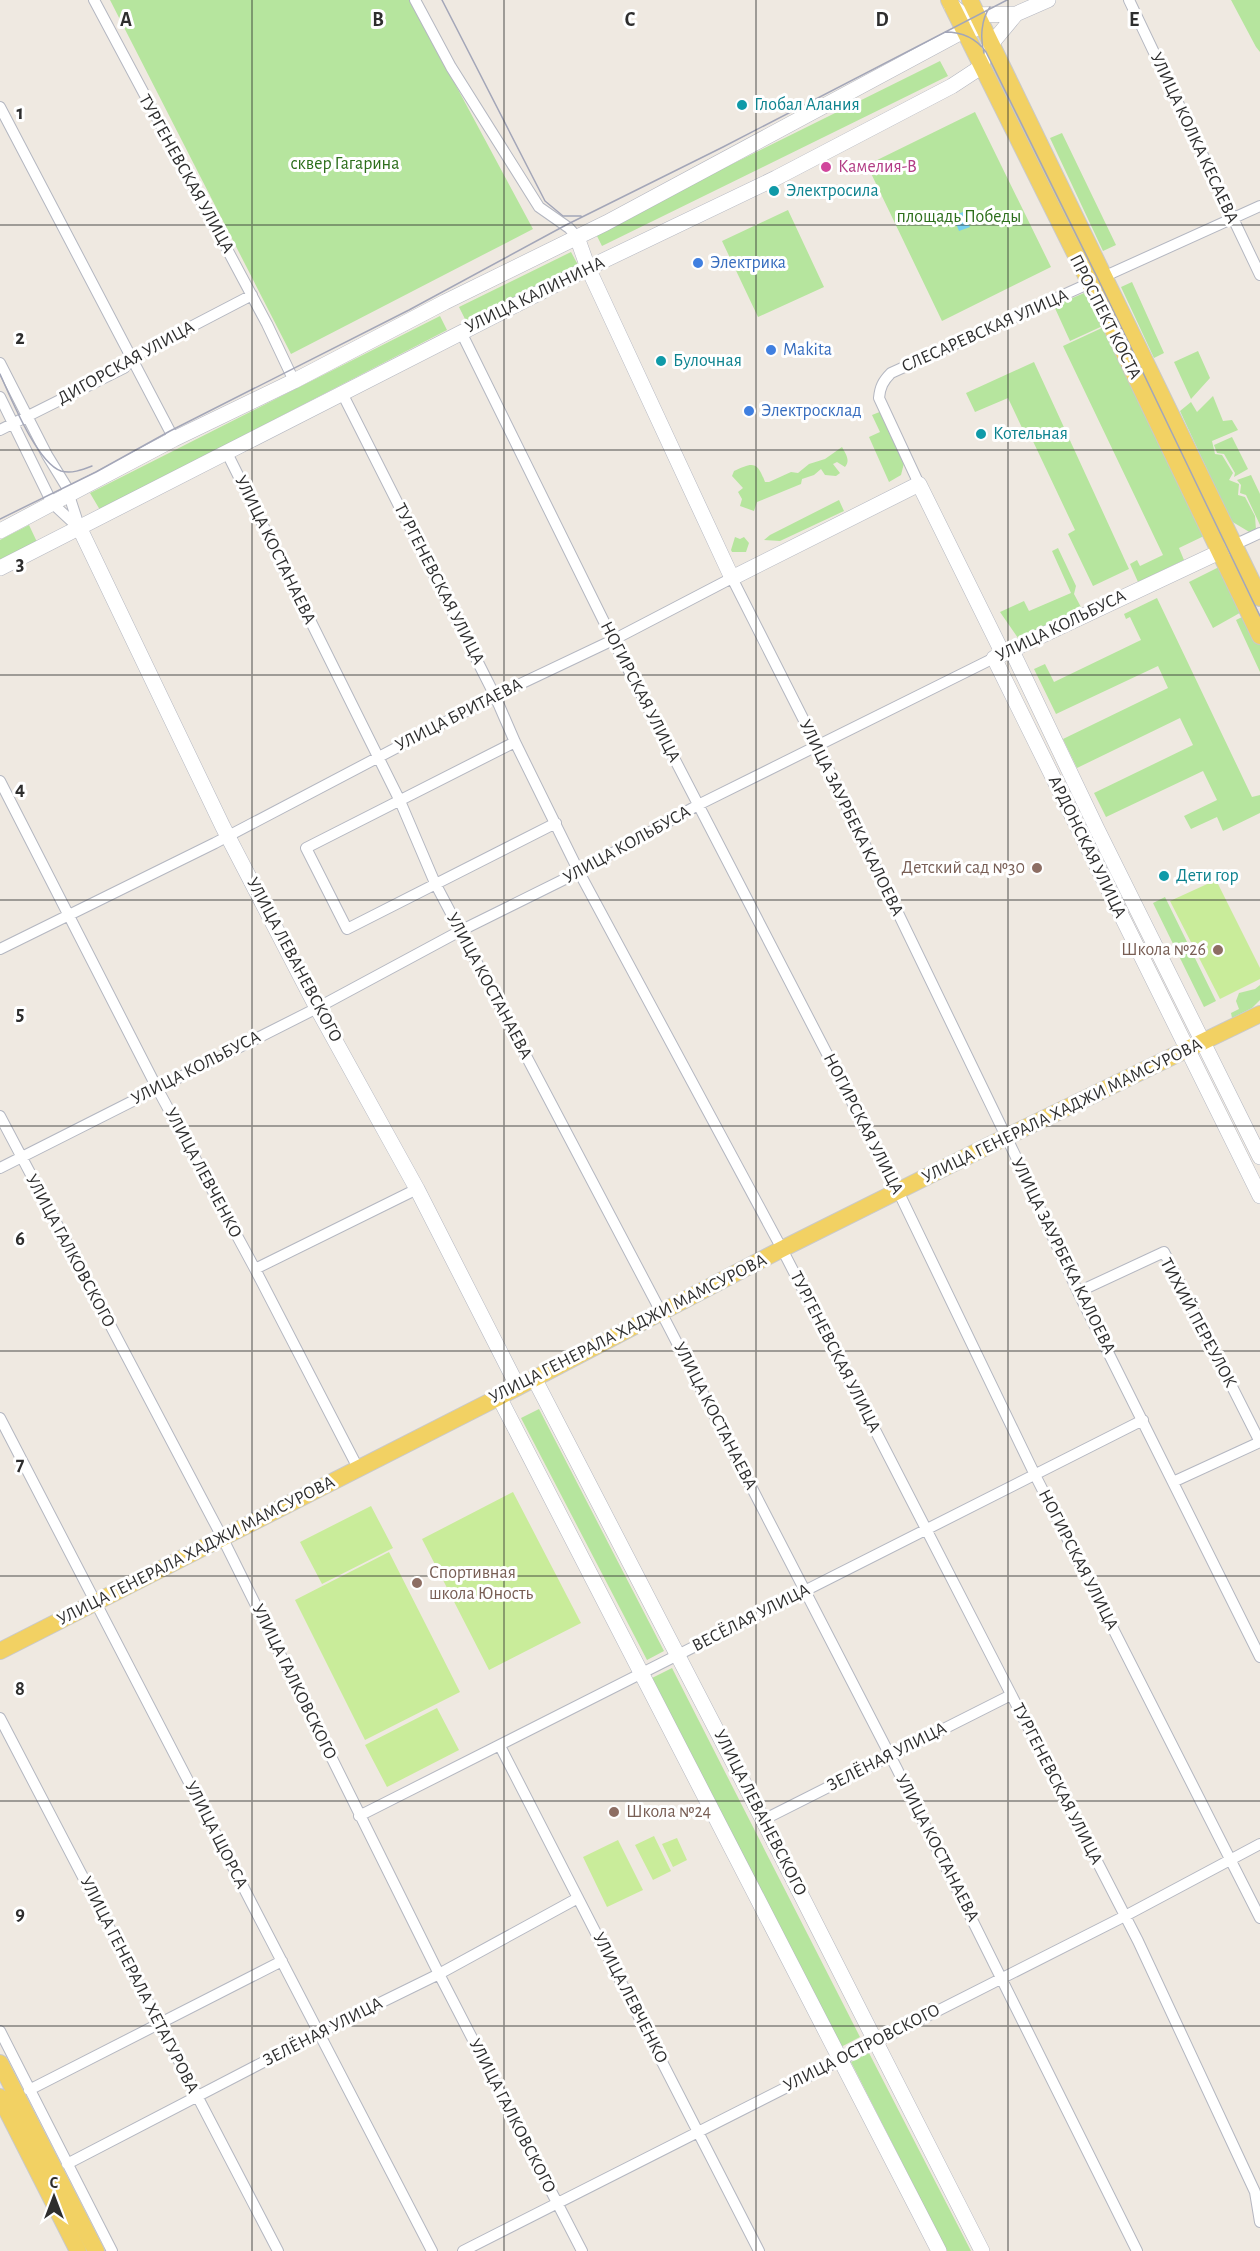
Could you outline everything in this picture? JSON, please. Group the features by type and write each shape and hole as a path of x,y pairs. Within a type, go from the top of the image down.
{"main road":[{"name":"ПРОСПЕКТ КОСТА","path":"950,2 973,11 989,40 1104,276 1227,549 1260,636"},
{"name":"ПРОСПЕКТ КОСТА","path":"973,11 981,67 1088,283 1227,549 1260,598"},
{"name":"УЛИЦА ГЕНЕРАЛА ХАДЖИ МАМСУРОВА","path":"0,1651 499,1397 782,1249 1260,1014"},
{"path":"0,2063 96,2251"},
{"path":"0,2097 78,2251"}],"street":[{"name":"ТУРГЕНЕВСКАЯ УЛИЦА","path":"94,0 252,295 294,381"},
{"name":"УЛИЦА ЗАУРБЕКА КАЛОЕВА","path":"416,0 451,67 539,207 570,228 577,237 588,268 732,578 817,747 1006,1137 1078,1292 1260,1657"},
{"path":"981,67 989,40 1016,14 1048,0"},
{"name":"УЛИЦА КОЛКА КЕСАЕВА","path":"1129,0 1260,275"},
{"name":"УЛИЦА КАЛИНИНА","path":"0,531 174,439 294,381 445,302 577,237 973,11"},
{"path":"973,11 1016,14"},
{"name":"УЛИЦА КАЛИНИНА","path":"0,568 588,268 776,178 951,86 981,67"},
{"path":"0,107 174,439"},
{"name":"СЛЕСАРЕВСКАЯ УЛИЦА","path":"880,388 891,374 1260,206"},
{"name":"ДИГОРСКАЯ УЛИЦА","path":"0,430 124,368 131,358 252,295"},
{"name":"НОГИРСКАЯ УЛИЦА","path":"461,332 613,640 898,1191 1035,1475 1260,1918"},
{"name":"УЛИЦА ЛЕВАНЕВСКОГО","path":"0,363 70,495 80,529 228,836 317,1008 417,1188 518,1387"},
{"name":"АРДОНСКАЯ УЛИЦА","path":"880,388 879,398 883,410 1003,654 1187,1050 1260,1196"},
{"name":"ТУРГЕНЕВСКАЯ УЛИЦА","path":"342,393 495,696 579,872 782,1249 1125,1916 1257,2190 1260,2222"},
{"name":"УЛИЦА ЛЕВАНЕВСКОГО","path":"0,397 52,503 80,529"},
{"name":"УЛИЦА КОСТАНАЕВА","path":"227,453 400,801 435,883 661,1312 890,1756 1137,2251"},
{"name":"УЛИЦА БРИТАЕВА","path":"0,949 228,836 495,696 613,640 919,484"},
{"name":"УЛИЦА КОЛЬБУСА","path":"0,1168 317,1008 460,931 579,872 698,806 1003,654 1260,533"},
{"name":"АРДОНСКАЯ УЛИЦА","path":"1003,654 1097,829 1260,1157"},
{"path":"515,742 306,848 347,928 556,823"},
{"name":"УЛИЦА ЛЕВЧЕНКО","path":"0,781 157,1088 255,1269 358,1468"},
{"name":"УЛИЦА ГАЛКОВСКОГО","path":"0,1116 222,1537 359,1816 582,2251"},
{"path":"255,1269 417,1188"},
{"name":"ТИХИЙ ПЕРЕУЛОК","path":"1078,1292 1164,1252 1260,1442"},
{"name":"УЛИЦА ЛЕВАНЕВСКОГО","path":"534,1378 763,1820 982,2251"},
{"path":"499,1397 939,2251"},
{"name":"УЛИЦА ЩОРСА","path":"0,1418 432,2251"},
{"name":"ВЕСЁЛАЯ УЛИЦА","path":"359,1816 1143,1420"},
{"path":"1173,1482 1260,1442"},
{"name":"ЗЕЛЁНАЯ УЛИЦА","path":"763,1820 1011,1695"},
{"name":"УЛИЦА ГЕНЕРАЛА ХЕТАГУРОВА","path":"0,1718 278,2251"},
{"name":"УЛИЦА ЛЕВЧЕНКО","path":"500,1746 759,2251"},
{"name":"УЛИЦА ОСТРОВСКОГО","path":"463,2251 558,2205 698,2131 1125,1916 1260,1844"},
{"name":"ЗЕЛЁНАЯ УЛИЦА","path":"67,2164 439,1974 578,1899"},
{"path":"29,2090 282,1961"},
{"path":"0,2031 112,2251"}],"green space":[{"name":"сквер Гагарина","path":"110,0 410,0 533,229 291,354"},
{"path":"1231,0 1260,0 1260,52 1256,47"},
{"path":"940,61 948,76 602,246 595,232"},
{"name":"площадь Победы","path":"975,112 1051,267 942,321 867,165"},
{"path":"1062,133 1116,245 1103,251 1050,138"},
{"path":"788,210 824,287 758,317 722,241"},
{"path":"571,252 578,265 466,321 459,307"},
{"path":"1132,282 1164,353 1154,358 1121,287"},
{"path":"1091,290 1107,324 1070,341 1054,306"},
{"path":"440,316 447,330 100,510 90,493"},
{"path":"1104,327 1204,536 1179,548 1184,560 1138,582 1130,564 1137,560 1140,566 1163,555 1063,346"},
{"path":"1198,351 1210,378 1191,399 1174,362"},
{"path":"1034,362 1129,569 1093,586 1068,534 1075,530 1031,437 1022,441 1018,433 1023,430 1008,398 975,412 966,393"},
{"path":"1213,396 1223,421 1232,420 1238,430 1212,441 1215,454 1222,455 1233,473 1229,480 1239,484 1238,495 1245,497 1255,516 1256,530 1251,533 1231,521 1180,411 1191,402 1197,412"},
{"path":"882,411 904,463 901,475 889,482 869,437 880,432 872,415"},
{"path":"1232,437 1248,469 1234,477 1235,473 1224,454 1217,453 1214,445"},
{"path":"842,447 847,462 845,467 837,462 833,464 840,473 836,476 825,475 821,469 814,475 802,479 801,484 757,502 754,511 740,506 742,499 738,492 743,488 732,476 734,471 754,465 765,482 769,482 791,472 798,473 809,464 825,459"},
{"path":"1251,475 1260,494 1260,525 1246,495 1240,493 1241,485 1237,480"},
{"path":"839,500 844,511 780,541 764,540 770,535"},
{"path":"29,525 37,542 0,561 0,540"},
{"path":"735,537 740,539 744,537 749,543 746,552 732,552"},
{"path":"1058,548 1076,586 1074,594 1082,609 1018,638 1000,612 1024,601 1029,611 1071,593 1052,551"},
{"path":"1223,565 1245,610 1213,628 1189,582"},
{"path":"1157,598 1252,797 1260,795 1260,813 1223,831 1217,817 1191,829 1184,816 1217,800 1203,771 1106,817 1094,793 1193,745 1180,718 1077,768 1063,739 1168,688 1158,666 1056,714 1034,669 1045,664 1054,682 1141,640 1130,617 1126,619 1124,614"},
{"path":"1246,615 1260,644 1260,672 1236,620"},
{"path":"1216,880 1260,968 1260,979 1220,999 1170,901"},
{"path":"1165,897 1216,1001 1204,1007 1153,903"},
{"path":"1260,985 1260,1000 1252,1008 1232,1018 1231,1013 1239,1009 1236,1001 1239,993 1255,989"},
{"path":"539,1409 664,1651 647,1660 521,1418"},
{"path":"513,1492 581,1623 489,1670 422,1539"},
{"path":"371,1506 393,1548 322,1584 300,1542"},
{"path":"389,1552 460,1692 365,1740 295,1600"},
{"path":"672,1668 860,2037 841,2047 652,1678"},
{"path":"437,1708 459,1750 387,1787 365,1745"},
{"path":"654,1836 671,1871 653,1880 635,1845"},
{"path":"677,1838 687,1860 673,1867 662,1844"},
{"path":"618,1840 643,1890 607,1907 583,1857"},
{"path":"869,2053 971,2251 947,2251 851,2062"}],"water":[{"path":"963,212 970,227 959,231 953,216"}],"tram line":[{"path":"442,0 545,201 563,216 581,216"},
{"path":"0,519 96,472 170,431 409,310 566,225 723,147 1007,0"},
{"path":"984,53 982,29 990,7"},
{"path":"945,32 968,37 986,52 1260,616"},
{"path":"0,374 34,443 52,466 69,472 92,466"}],"place":[{"name":"Глобал Алания","path":"742,105"},
{"name":"Камелия-В","path":"826,167"},
{"name":"Электросила","path":"774,191"},
{"name":"Электрика","path":"698,263"},
{"name":"Makita","path":"771,350"},
{"name":"Булочная","path":"661,361"},
{"name":"Электросклад","path":"749,411"},
{"name":"Котельная","path":"981,434"},
{"name":"Детский сад №30","path":"1037,868"},
{"name":"Дети гор","path":"1164,876"},
{"name":"Школа №26","path":"1218,950"},
{"name":"Спортивная школа Юность","path":"417,1583"},
{"name":"Школа №24","path":"614,1812"}]}
